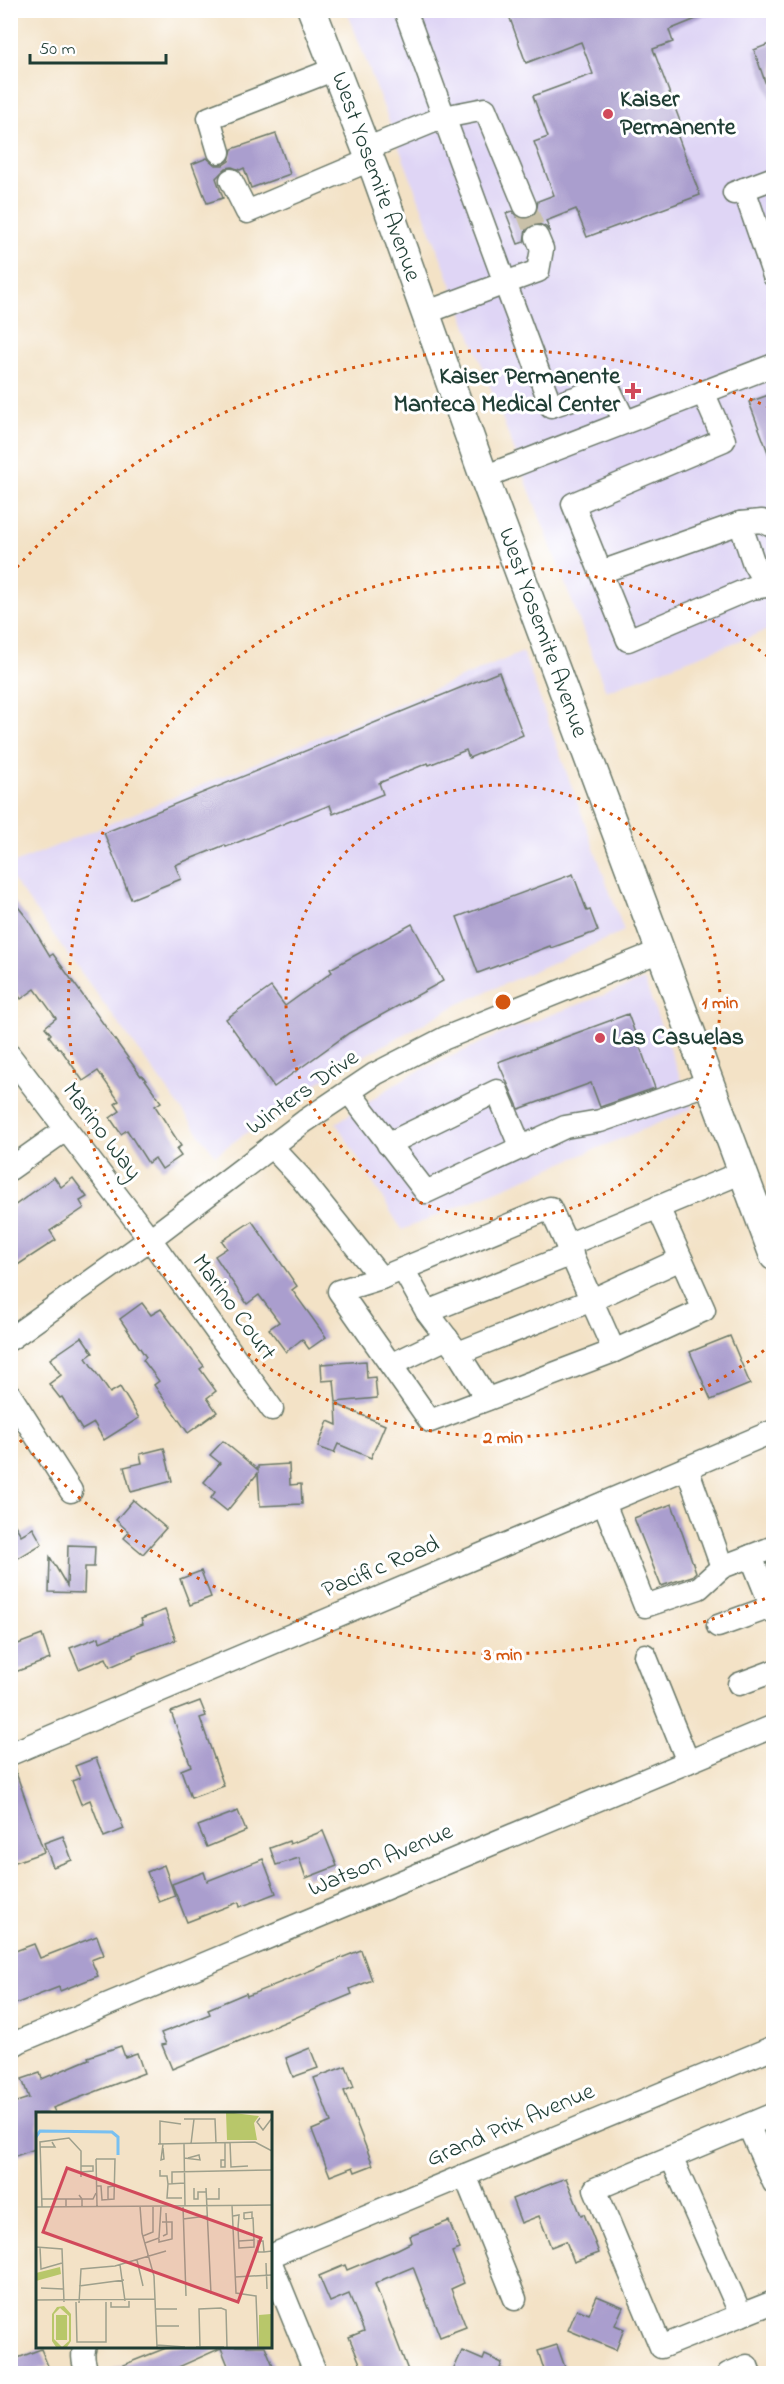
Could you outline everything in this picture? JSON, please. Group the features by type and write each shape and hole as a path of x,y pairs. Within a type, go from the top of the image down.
{"main road":[{"name":"West Yosemite Avenue","path":"312,10 368,154 484,477 709,1083 772,1246"}],"street":[{"path":"405,10 551,406 608,387 625,422"},
{"path":"219,152 209,118 335,69"},
{"path":"231,180 247,212 444,117 485,109 525,206"},
{"path":"774,178 739,191 774,276"},
{"path":"426,313 538,271 542,249 537,237"},
{"path":"484,477 774,365"},
{"path":"703,392 724,440 573,504 628,640 751,588 770,585 754,564 740,523"},
{"path":"601,572 740,523 762,521 774,526"},
{"name":"Winters Drive","path":"10,1339 150,1239 272,1146 375,1074 445,1038 660,951"},
{"name":"Marino Way","path":"10,1056 150,1239"},
{"path":"349,1092 426,1192 565,1127 600,1121 709,1083"},
{"path":"388,1143 497,1091 521,1148"},
{"path":"10,1169 65,1130"},
{"path":"272,1146 301,1178 381,1278"},
{"path":"427,1312 658,1207 743,1172"},
{"path":"614,1351 550,1208 381,1278 339,1291 430,1421 614,1351 704,1310 658,1207"},
{"name":"Marino Court","path":"150,1239 272,1409"},
{"path":"391,1365 592,1300 681,1259"},
{"path":"403,1269 427,1312 487,1399"},
{"path":"10,1395 71,1491"},
{"name":"Pacific Road","path":"10,1754 774,1431"},
{"path":"687,1468 722,1567"},
{"path":"604,1503 645,1606 699,1588 722,1567 774,1547"},
{"path":"718,1626 772,1610 751,1556"},
{"path":"645,1655 688,1762"},
{"path":"739,1684 774,1671"},
{"name":"Watson Avenue","path":"10,2047 774,1726"},
{"name":"Grand Prix Avenue","path":"272,2255 774,2047"},
{"path":"774,2114 595,2189 661,2347 774,2302"},
{"path":"748,2125 774,2183"},
{"path":"671,2157 741,2315"},
{"path":"465,2175 515,2299"},
{"path":"272,2266 316,2373"},
{"path":"84,2348 82,2352 88,2373"},
{"path":"728,2373 747,2366 750,2373"}],"shaded area":[{"name":"Kaiser Permanente Manteca Medical Center","path":"347,11 773,11 773,628 606,691"},
{"path":"523,652 624,931 459,1004 331,1074 215,1155 11,877 10,865"},
{"path":"644,980 692,1109 402,1230 336,1123 408,1076 505,1032"}],"building":[{"name":"Kaiser Permanente","path":"507,10 718,10 669,30 673,42 653,49 684,132 677,134 700,195 587,237 576,209 546,221 550,232 539,224 531,225 526,229 524,242 518,244 506,213 512,211 517,217 530,219 536,214 538,201 554,195 534,142 548,137 533,96 593,74 581,42 526,63"},
{"path":"774,42 774,99 771,99 754,50"},
{"path":"276,134 290,174 251,188 244,168 240,170 232,167 226,168 216,178 223,198 207,203 192,164 207,158 215,165 223,165 229,161 232,149"},
{"path":"774,393 774,463 772,463 749,402"},
{"path":"499,672 523,735 469,758 466,750 379,783 383,794 333,814 330,805 175,865 181,879 131,899 104,833"},
{"path":"573,874 587,911 590,910 598,931 478,973 457,917"},
{"path":"10,897 27,918 50,956 53,954 161,1102 155,1106 181,1146 176,1149 181,1156 162,1169 155,1158 148,1163 127,1130 121,1134 110,1118 120,1111 115,1104 119,1101 98,1071 83,1081 49,1036 51,1034 45,1027 56,1018 35,989 21,999 10,984"},
{"path":"412,924 443,981 349,1033 274,1087 226,1019 271,987 285,1006 332,972 330,969"},
{"name":"Las Casuelas","path":"628,1014 655,1088 600,1107 591,1083 519,1109 498,1062"},
{"path":"54,1177 61,1187 73,1178 87,1197 80,1201 84,1208 50,1231 56,1240 10,1270 10,1209"},
{"path":"252,1221 297,1286 292,1290 326,1337 309,1349 302,1339 286,1352 269,1329 279,1322 259,1295 247,1304 215,1256 227,1248 222,1241"},
{"path":"142,1303 151,1315 161,1309 204,1366 200,1369 216,1391 207,1398 217,1412 188,1433 154,1385 159,1381 143,1360 146,1357 120,1319"},
{"path":"730,1336 750,1384 711,1400 690,1352"},
{"path":"82,1337 93,1353 86,1358 110,1393 120,1387 139,1418 104,1440 94,1423 82,1430 62,1397 60,1398 49,1384 61,1375 50,1359"},
{"path":"366,1361 367,1378 375,1377 377,1398 336,1402 334,1380 322,1381 321,1364"},
{"path":"336,1404 385,1425 371,1458 338,1444 334,1453 318,1447 328,1421 337,1425"},
{"path":"223,1441 258,1470 258,1466 289,1464 290,1485 301,1484 302,1504 260,1506 258,1473 227,1511 211,1498 215,1492 204,1482 220,1463 210,1455"},
{"path":"164,1448 172,1481 131,1492 124,1467 142,1463 140,1454"},
{"path":"133,1500 166,1528 143,1554 124,1538 129,1532 116,1520"},
{"path":"672,1504 696,1572 692,1576 661,1586 634,1518"},
{"path":"10,1517 21,1535 33,1528 42,1544 10,1563"},
{"path":"68,1545 95,1546 94,1567 85,1567 84,1593 49,1592 50,1557 67,1586"},
{"path":"201,1571 211,1597 190,1605 180,1579"},
{"path":"165,1610 176,1640 133,1655 110,1667 106,1658 79,1669 70,1648 99,1637 100,1642 143,1624 141,1619"},
{"path":"42,1635 50,1659 10,1674 10,1647"},
{"path":"200,1701 206,1716 200,1718 224,1786 191,1798 181,1770 191,1766 171,1712"},
{"path":"96,1758 124,1829 104,1837 90,1800 81,1804 72,1781 80,1778 75,1766"},
{"path":"10,1767 14,1767 44,1852 10,1864"},
{"path":"238,1811 246,1831 207,1847 198,1826"},
{"path":"323,1831 337,1866 306,1878 299,1858 276,1865 270,1848 289,1841 290,1844"},
{"path":"63,1836 72,1860 53,1867 44,1843"},
{"path":"263,1859 276,1893 240,1907 239,1902 187,1922 172,1884 204,1872 207,1881"},
{"path":"164,1865 175,1896 159,1902 147,1872"},
{"path":"97,1936 104,1955 91,1960 98,1976 60,1991 59,1987 10,2006 10,1953 34,1944 40,1958"},
{"path":"361,1950 372,1980 350,1989 352,1994 172,2069 162,2045 166,2044 161,2033 210,2014 208,2009 246,1993 247,1996"},
{"path":"121,2046 125,2057 137,2053 144,2073 53,2108 55,2112 36,2112 36,2149 10,2158 10,2104 29,2098 22,2079 40,2073 42,2079 89,2059 88,2057"},
{"path":"310,2048 318,2068 293,2077 286,2058"},
{"path":"346,2066 354,2087 344,2091 373,2165 355,2172 353,2167 330,2176 312,2130 331,2122 314,2078"},
{"path":"566,2178 581,2215 584,2214 599,2253 574,2262 566,2241 551,2247 539,2216 521,2223 512,2199"},
{"path":"449,2221 460,2249 452,2252 464,2283 451,2289 466,2327 440,2337 413,2267 384,2279 375,2284 409,2373 364,2373 349,2337 364,2331 349,2294 330,2302 319,2276 345,2265 347,2270 398,2249 412,2242 410,2236"},
{"path":"597,2296 623,2307 615,2325 624,2329 616,2350 568,2330 577,2309 589,2314"},
{"path":"557,2345 567,2373 545,2373 538,2351"},
{"path":"166,2348 221,2348 174,2369 176,2373 103,2373"},
{"path":"221,2348 266,2348 276,2373 231,2373"},
{"path":"41,2349 48,2366 29,2373 10,2373 10,2361"},
{"path":"462,2351 483,2360 485,2355 502,2363 500,2368 513,2373 452,2373"}],"tunnel":[{"path":"525,206 537,237"}],"place":[{"name":"Kaiser Permanente","path":"608,114"},
{"name":"Kaiser Permanente Manteca Medical Center","path":"633,391"},
{"name":"Las Casuelas","path":"600,1038"}]}
